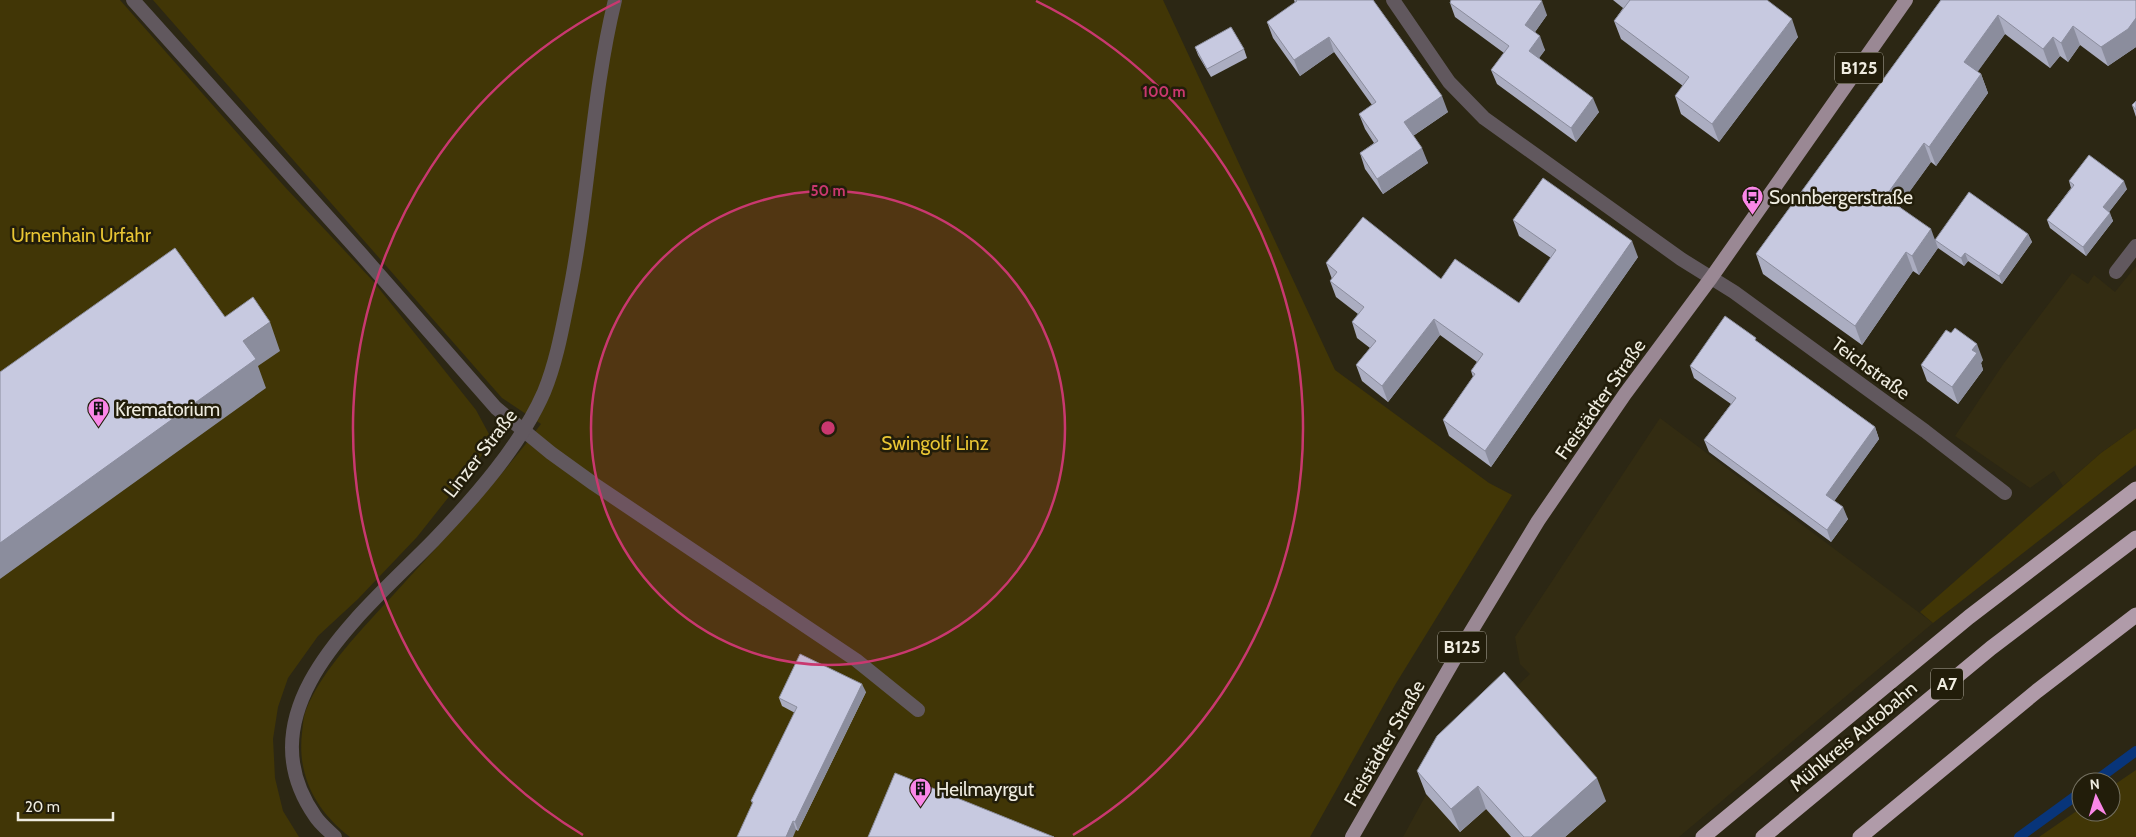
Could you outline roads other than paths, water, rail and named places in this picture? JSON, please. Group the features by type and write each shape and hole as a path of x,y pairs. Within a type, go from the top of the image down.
{"highway":[{"path":"1703,837 1969,617 2136,489"},
{"name":"Mühlkreis Autobahn","path":"1763,837 1983,654 2136,538"},
{"path":"1860,837 2037,690 2136,614"}],"main road":[{"name":"Freistädter Straße","path":"1352,837 1458,653 1538,521 1625,394 1711,278 1906,0"}],"street":[{"path":"133,0 374,268 496,408 594,484 856,660 918,710"},
{"name":"Linzer Straße","path":"335,837 316,818 301,793 294,768 292,748 294,718 307,685 343,634 437,537 499,465 524,431 547,383 576,263 609,23 615,0"},
{"path":"1393,0 1449,82 1484,118 1681,260 1711,278"},
{"path":"2116,272 2136,246"},
{"name":"Teichstraße","path":"1711,278 1734,292 1925,430 2005,493"}],"waterway":[{"path":"2108,772 2136,751"},
{"path":"2019,837 2071,799"}],"place":[{"name":"Sonnbergerstraße","path":"1753,216"},
{"name":"Krematorium","path":"99,428"},
{"name":"Heilmayrgut","path":"920,808"}],"park label":[{"name":"Urnenhain Urfahr","path":"81,235"},
{"name":"Swingolf Linz","path":"935,443"}]}
